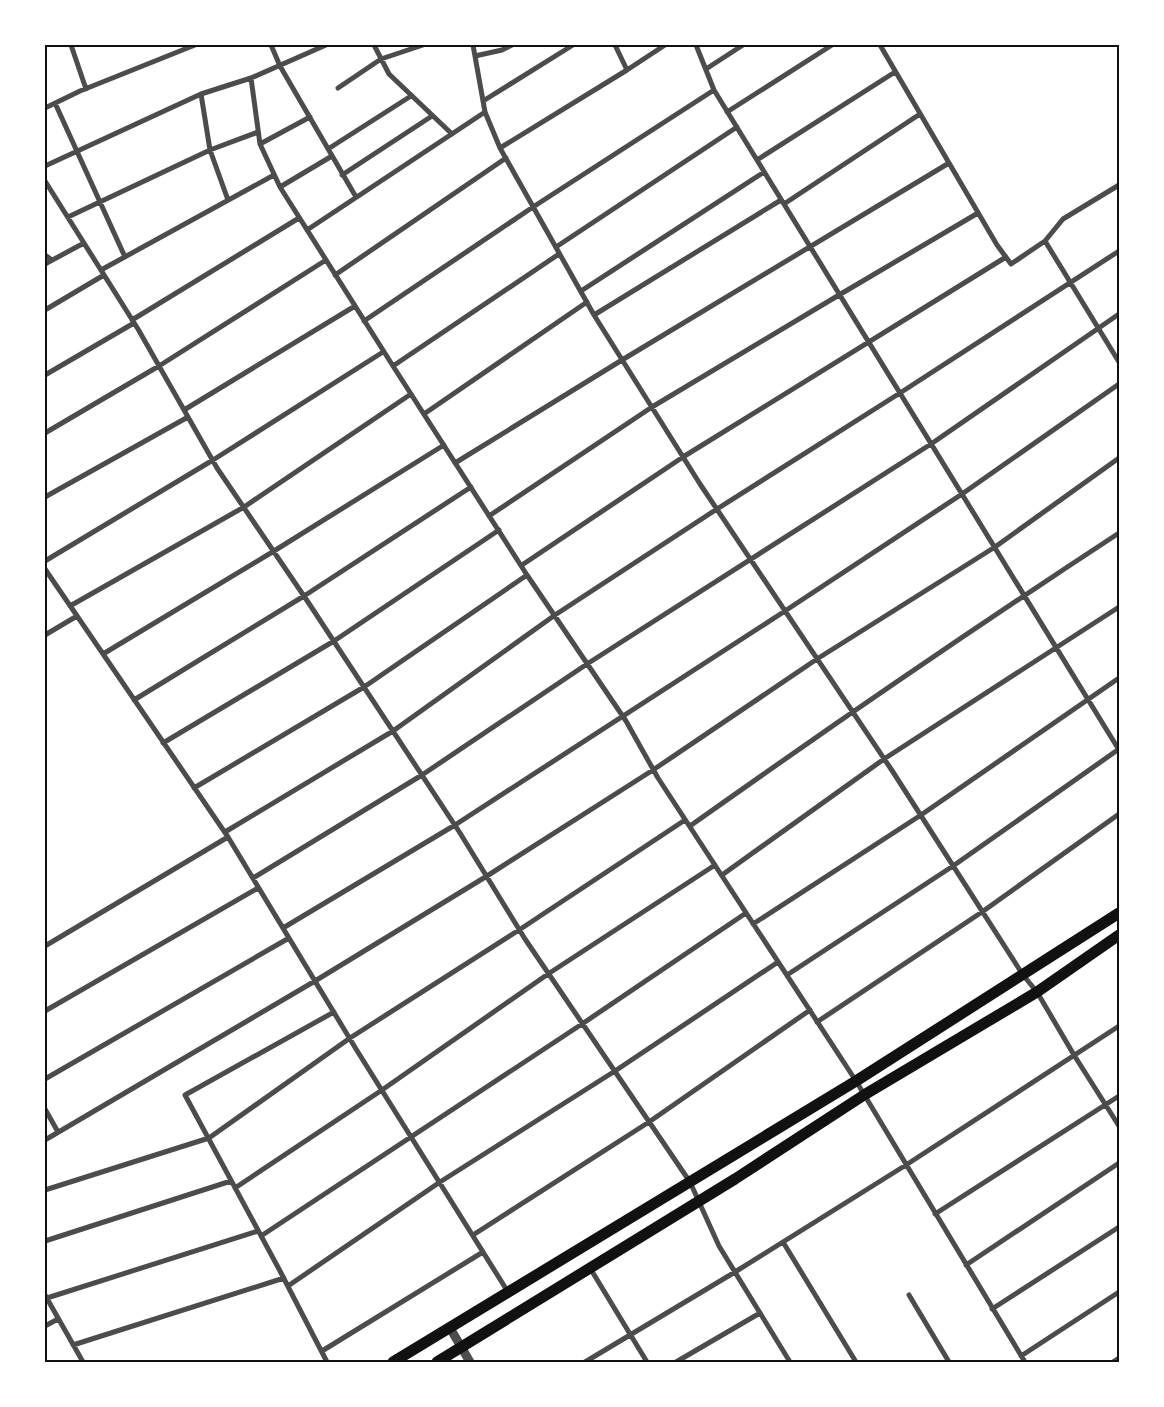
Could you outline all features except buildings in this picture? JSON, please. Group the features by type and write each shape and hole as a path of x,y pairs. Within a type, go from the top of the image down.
{"main road":[{"path":"394,1362 856,1081 1119,912"},
{"path":"437,1362 698,1202 864,1095 1037,992 1119,934"}],"street":[{"path":"71,45 86,89"},
{"path":"45,108 86,89 195,45"},
{"path":"271,45 280,66 356,198"},
{"path":"45,166 202,94 251,78 326,45"},
{"path":"374,45 389,74 452,134"},
{"path":"338,88 381,59 423,45"},
{"path":"473,45 485,112 500,148 594,315 717,509 954,866 1023,975 1037,992 1119,1126"},
{"path":"475,56 502,50 512,45"},
{"path":"483,101 573,45"},
{"path":"615,45 627,70"},
{"path":"500,148 665,45"},
{"path":"696,45 714,90 727,112 1119,749 954,866 787,975"},
{"path":"706,69 743,45"},
{"path":"727,112 832,45"},
{"path":"880,45 978,213 1011,264 1045,241 1063,220 1119,185"},
{"path":"757,160 896,72"},
{"path":"251,78 260,144 280,187 410,394 622,716 653,770 856,1081 1025,1362"},
{"path":"364,321 533,206 714,90"},
{"path":"202,94 210,150 228,200"},
{"path":"328,149 411,96"},
{"path":"55,103 125,257"},
{"path":"307,230 485,112"},
{"path":"594,315 782,202 920,114"},
{"path":"342,174 432,116"},
{"path":"260,144 310,117"},
{"path":"556,247 737,127"},
{"path":"68,218 210,150 258,132"},
{"path":"280,187 332,156"},
{"path":"336,275 506,158"},
{"path":"455,463 949,163"},
{"path":"581,291 764,172"},
{"path":"45,310 125,257 274,175"},
{"path":"45,181 133,321 213,460 454,824 548,974 690,1182 719,1246 790,1362"},
{"path":"490,516 652,408 839,294 978,213"},
{"path":"45,375 299,218"},
{"path":"1045,241 1119,362"},
{"path":"45,264 84,243"},
{"path":"45,946 393,731 555,615 1119,251"},
{"path":"393,366 559,254"},
{"path":"45,255 52,260"},
{"path":"522,565 683,457 1006,257"},
{"path":"45,434 159,366 326,260"},
{"path":"424,414 587,302"},
{"path":"184,410 355,306"},
{"path":"253,878 422,775 587,664 931,444 1119,314"},
{"path":"45,561 213,460 383,352"},
{"path":"283,928 454,824 785,611 962,494 1119,384"},
{"path":"70,606 244,507 410,394"},
{"path":"45,497 188,417"},
{"path":"103,654 274,551 444,445"},
{"path":"45,1140 315,981 487,876 653,770 817,659 995,547 1119,458"},
{"path":"134,700 304,596 471,487"},
{"path":"163,743 334,641 499,530"},
{"path":"690,826 852,711 1119,533"},
{"path":"45,569 226,835 508,1292"},
{"path":"194,788 364,687 528,575"},
{"path":"722,875 884,760 1119,607"},
{"path":"45,635 77,616"},
{"path":"753,924 921,816 1119,678"},
{"path":"818,1022 982,912 1119,814"},
{"path":"45,1190 208,1138 350,1038 686,820"},
{"path":"235,1188 382,1090 548,974 715,865"},
{"path":"45,1011 258,888"},
{"path":"82,1362 46,1297 260,1233 582,1024 746,913"},
{"path":"45,1079 289,938"},
{"path":"288,1286 440,1182 614,1071 778,962"},
{"path":"473,1235 649,1122 810,1010"},
{"path":"328,1362 185,1095 334,1012"},
{"path":"585,1362 735,1272 906,1165 1119,1026"},
{"path":"935,1214 1119,1096"},
{"path":"45,1109 58,1132"},
{"path":"966,1265 1119,1163"},
{"path":"45,1241 231,1181"},
{"path":"992,1309 1119,1227"},
{"path":"782,1242 856,1362"},
{"path":"322,1351 484,1252"},
{"path":"590,1268 647,1362"},
{"path":"73,1345 284,1278"},
{"path":"1020,1356 1119,1292"},
{"path":"909,1295 949,1362"},
{"path":"676,1362 760,1313"},
{"path":"45,1326 58,1319"},
{"path":"450,1328 470,1362"},
{"path":"1113,1362 1119,1358"}]}
